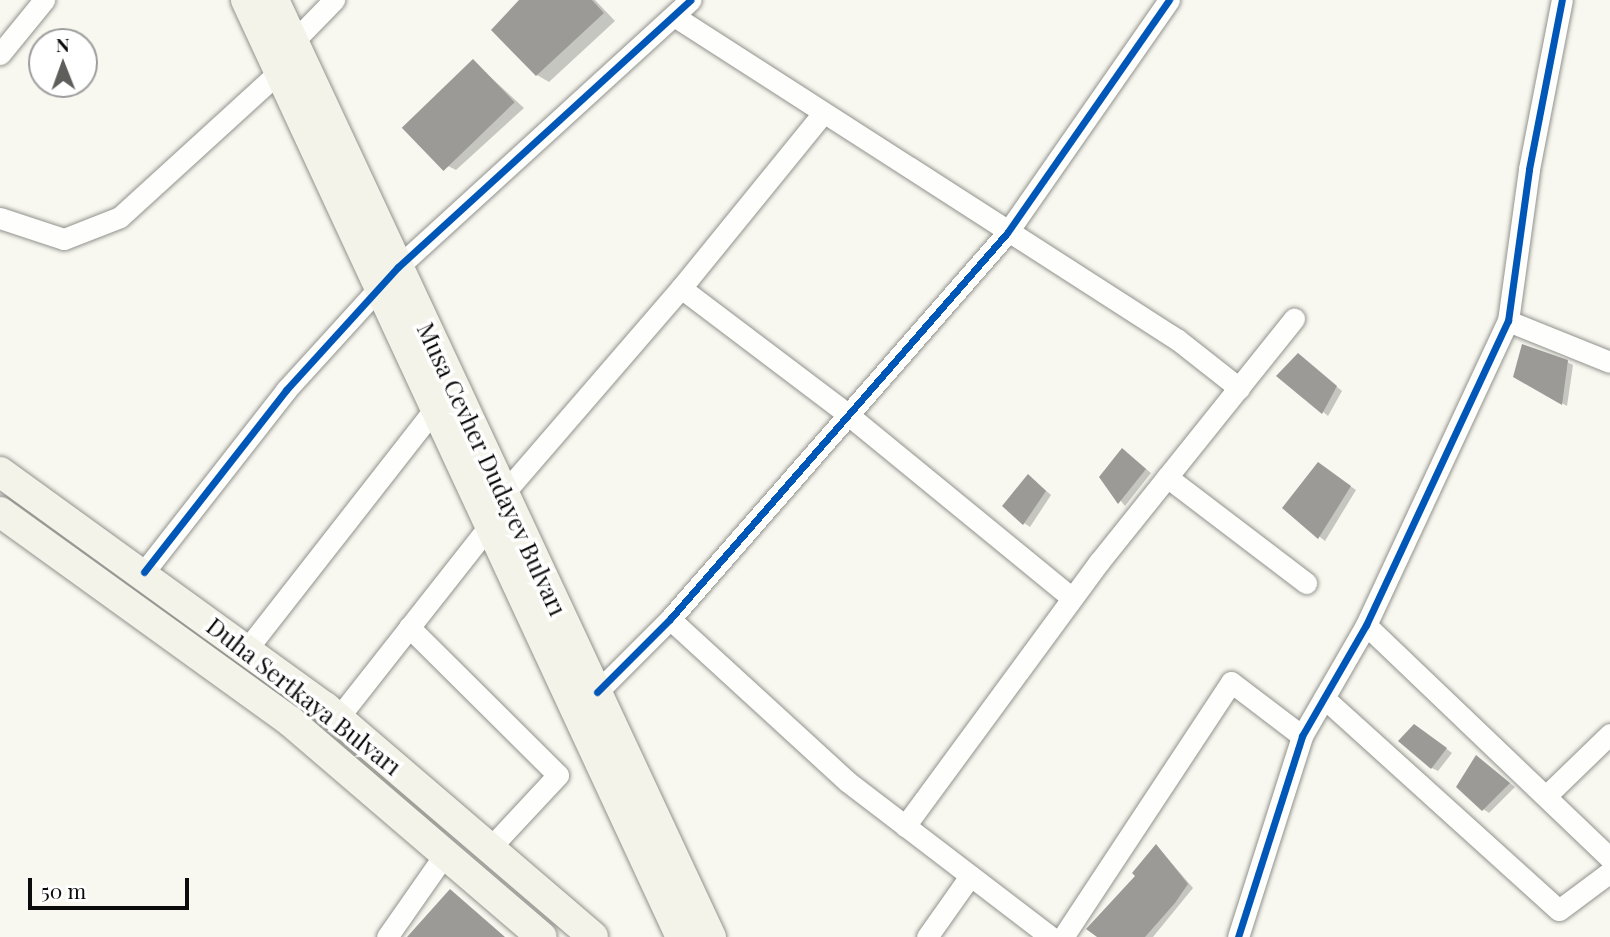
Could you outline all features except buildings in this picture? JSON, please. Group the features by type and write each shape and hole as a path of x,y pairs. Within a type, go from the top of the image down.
{"main road":[{"name":"Musa Cevher Dudayev Bulvarı","path":"246,0 279,72 503,493 711,937"},
{"name":"Musa Cevher Dudayev Bulvarı","path":"274,0 388,277 435,410 681,937"},
{"name":"Duha Sertkaya Bulvarı","path":"0,472 144,572 338,718 593,937"},
{"name":"Duha Sertkaya Bulvarı","path":"0,512 290,722 542,937"},
{"path":"126,603 144,572"},
{"path":"445,855 464,828"}],"street":[{"path":"0,54 44,0"},
{"path":"293,42 334,0"},
{"path":"144,572 286,390 388,277 690,0"},
{"path":"597,692 670,618 846,413 1007,233 1170,0"},
{"path":"1238,937 1302,736 1366,625 1508,321 1529,169 1562,0"},
{"path":"674,16 1007,233 1178,340 1239,388"},
{"path":"0,218 64,239 120,217 279,72"},
{"path":"503,493 681,288 823,113"},
{"path":"681,288 846,413 1072,598"},
{"path":"905,826 1072,598 1294,319"},
{"path":"1508,321 1610,362"},
{"path":"247,649 435,410"},
{"path":"1167,477 1306,583"},
{"path":"338,718 489,526"},
{"path":"670,618 848,782 1051,937"},
{"path":"1366,625 1610,858"},
{"path":"409,627 558,775 489,849"},
{"path":"1063,937 1231,682 1302,736"},
{"path":"1324,698 1559,910 1610,872"},
{"path":"1546,796 1610,734"},
{"path":"387,937 445,855"},
{"path":"927,937 971,876"}],"green space":[{"path":"157,601 311,713 447,830 442,835 154,607"}],"cycle path":[{"path":"144,572 286,390 398,267 690,0"},
{"path":"597,692 670,619 1007,233 1169,0"},
{"path":"1238,937 1302,736 1366,625 1508,321 1529,169 1562,0"}]}
